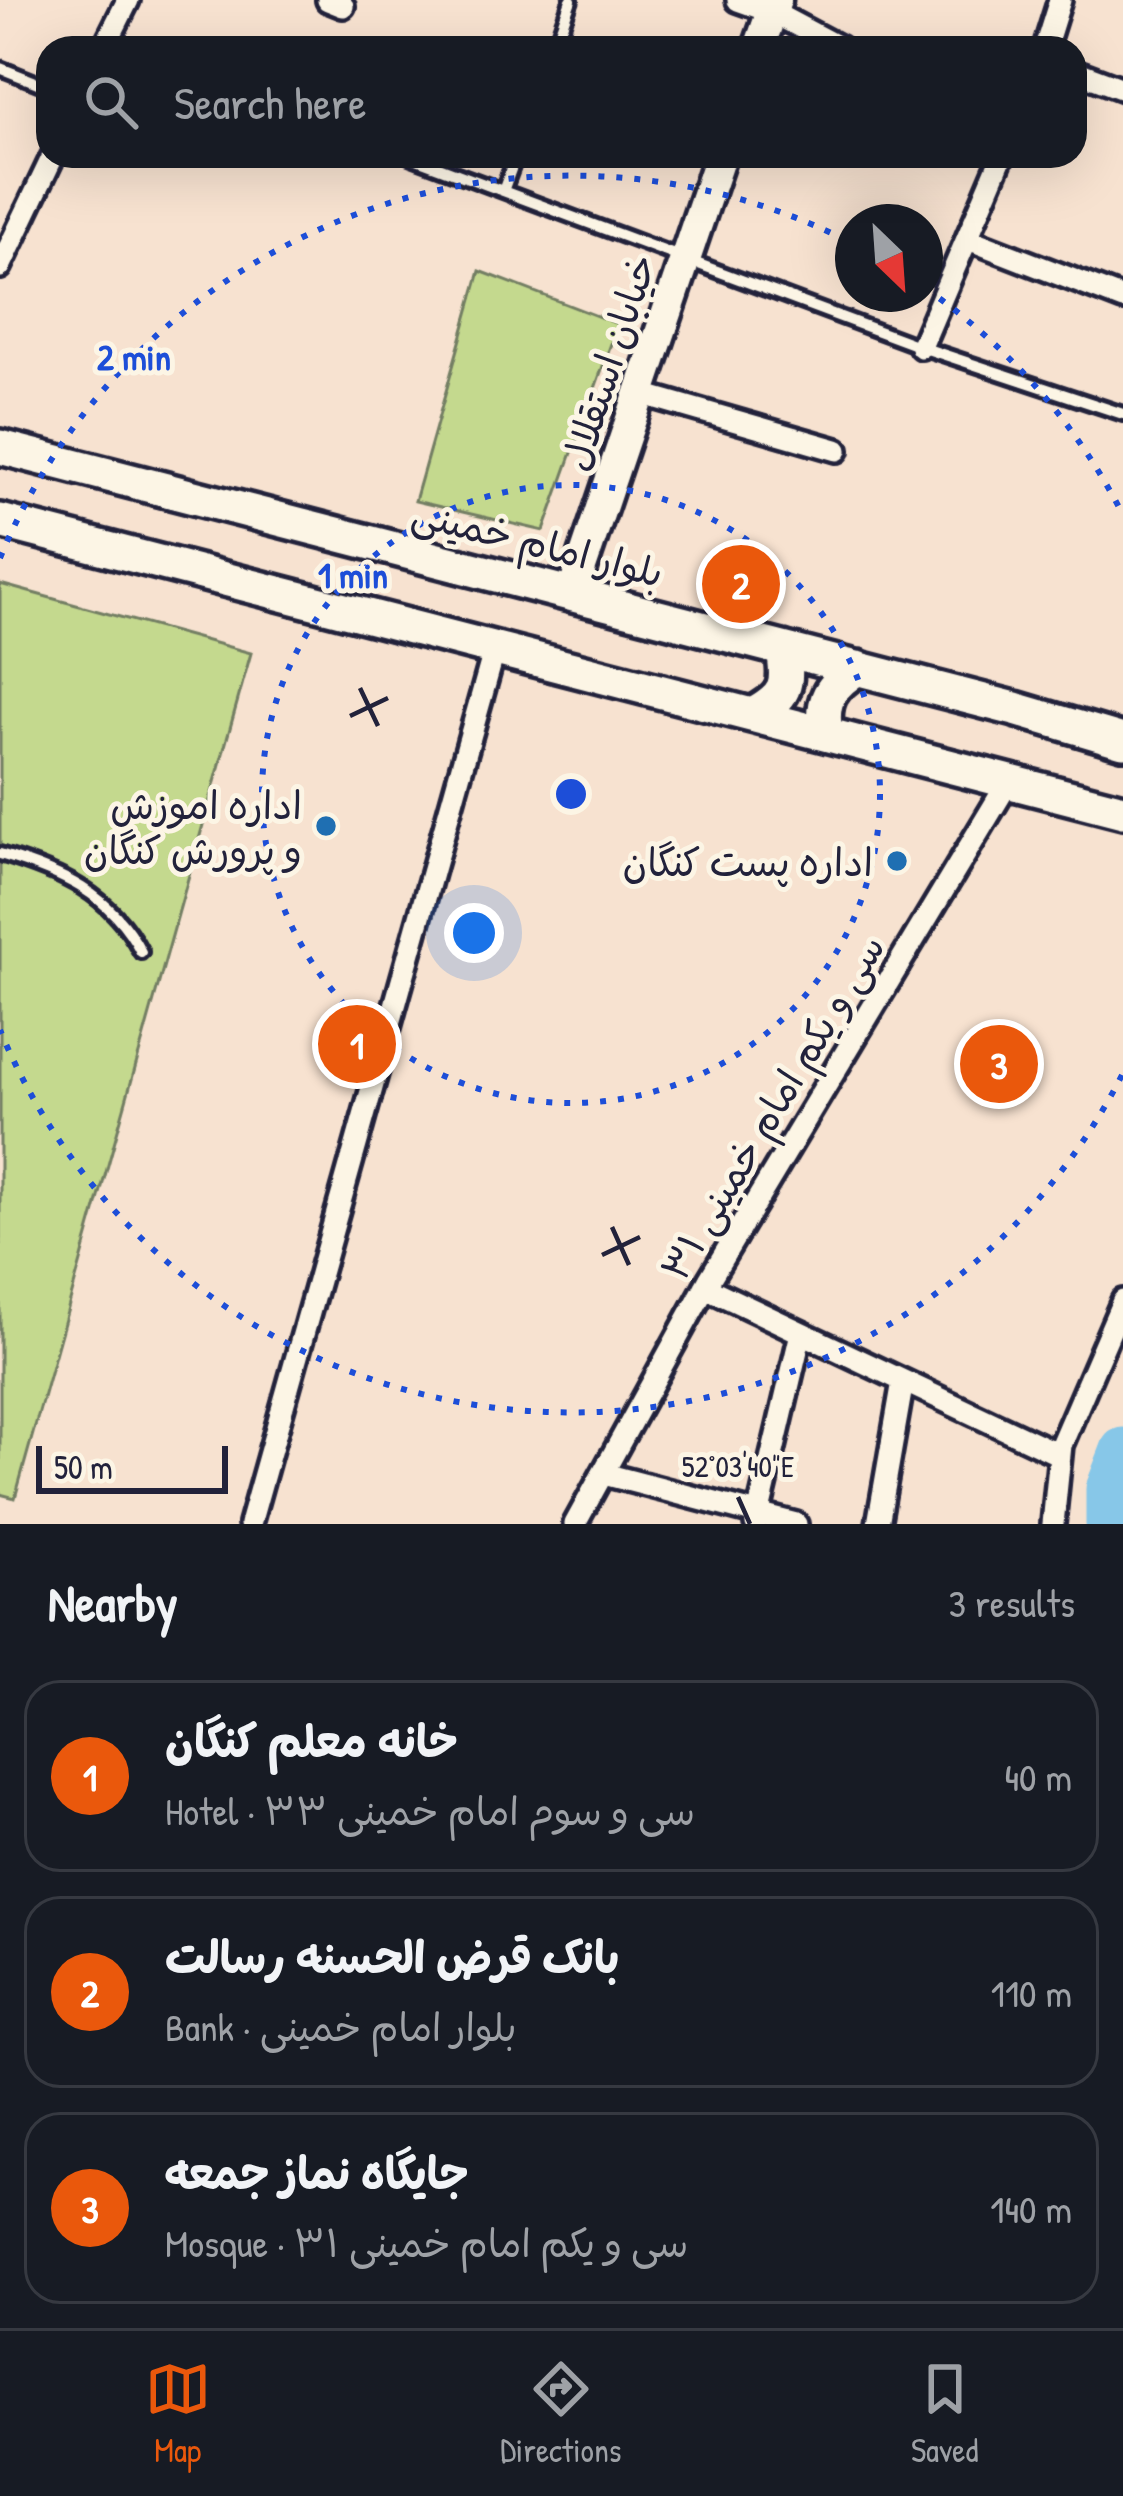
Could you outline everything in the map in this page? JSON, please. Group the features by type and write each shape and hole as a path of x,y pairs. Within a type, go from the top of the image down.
{"main road":[{"path":"763,36 774,6"},
{"name":"خیابان استقلال","path":"572,594 716,168"},
{"name":"بلوار امام خمینی","path":"0,447 1015,709 1123,741"},
{"path":"0,520 1123,811"},
{"path":"753,715 775,703 785,688 783,649"},
{"path":"826,734 822,713 828,696 840,679 858,668"}],"street":[{"path":"113,36 128,0"},
{"path":"739,0 774,6 821,36"},
{"path":"1050,36 1060,0"},
{"path":"1087,76 1123,89"},
{"path":"0,267 47,168"},
{"path":"921,347 997,168"},
{"path":"968,239 1123,299"},
{"path":"639,393 837,450"},
{"path":"250,1524 495,648"},
{"name":"سی و یکم امام خمینی ۳۱","path":"575,1524 705,1287 1010,781"},
{"path":"705,1287 1060,1455"},
{"path":"1053,1524 1061,1445 1123,1301"},
{"path":"757,1519 801,1333"},
{"path":"878,1524 903,1381"},
{"path":"604,1474 757,1519 796,1524"}],"lane":[{"path":"558,36 571,0"},
{"path":"0,68 36,82"},
{"path":"441,168 921,347 1123,414"},
{"path":"503,191 512,168"},
{"path":"0,854 33,864 101,900 121,917 141,952"}],"green space":[{"path":"480,271 618,324 544,531 415,501"},
{"path":"0,584 251,653 15,1498 0,1494"}],"waterway":[{"path":"1108,1524 1108,1489 1123,1450"}],"place":[{"name":"بانک قرض الحسنه رسالت","path":"741,584"},
{"name":"اداره اموزش و پرورش کنگان","path":"326,826"},
{"name":"اداره پست کنگان","path":"897,861"},
{"name":"خانه معلم کنگان","path":"357,1044"},
{"name":"جایگاه نماز جمعه","path":"999,1064"}]}
